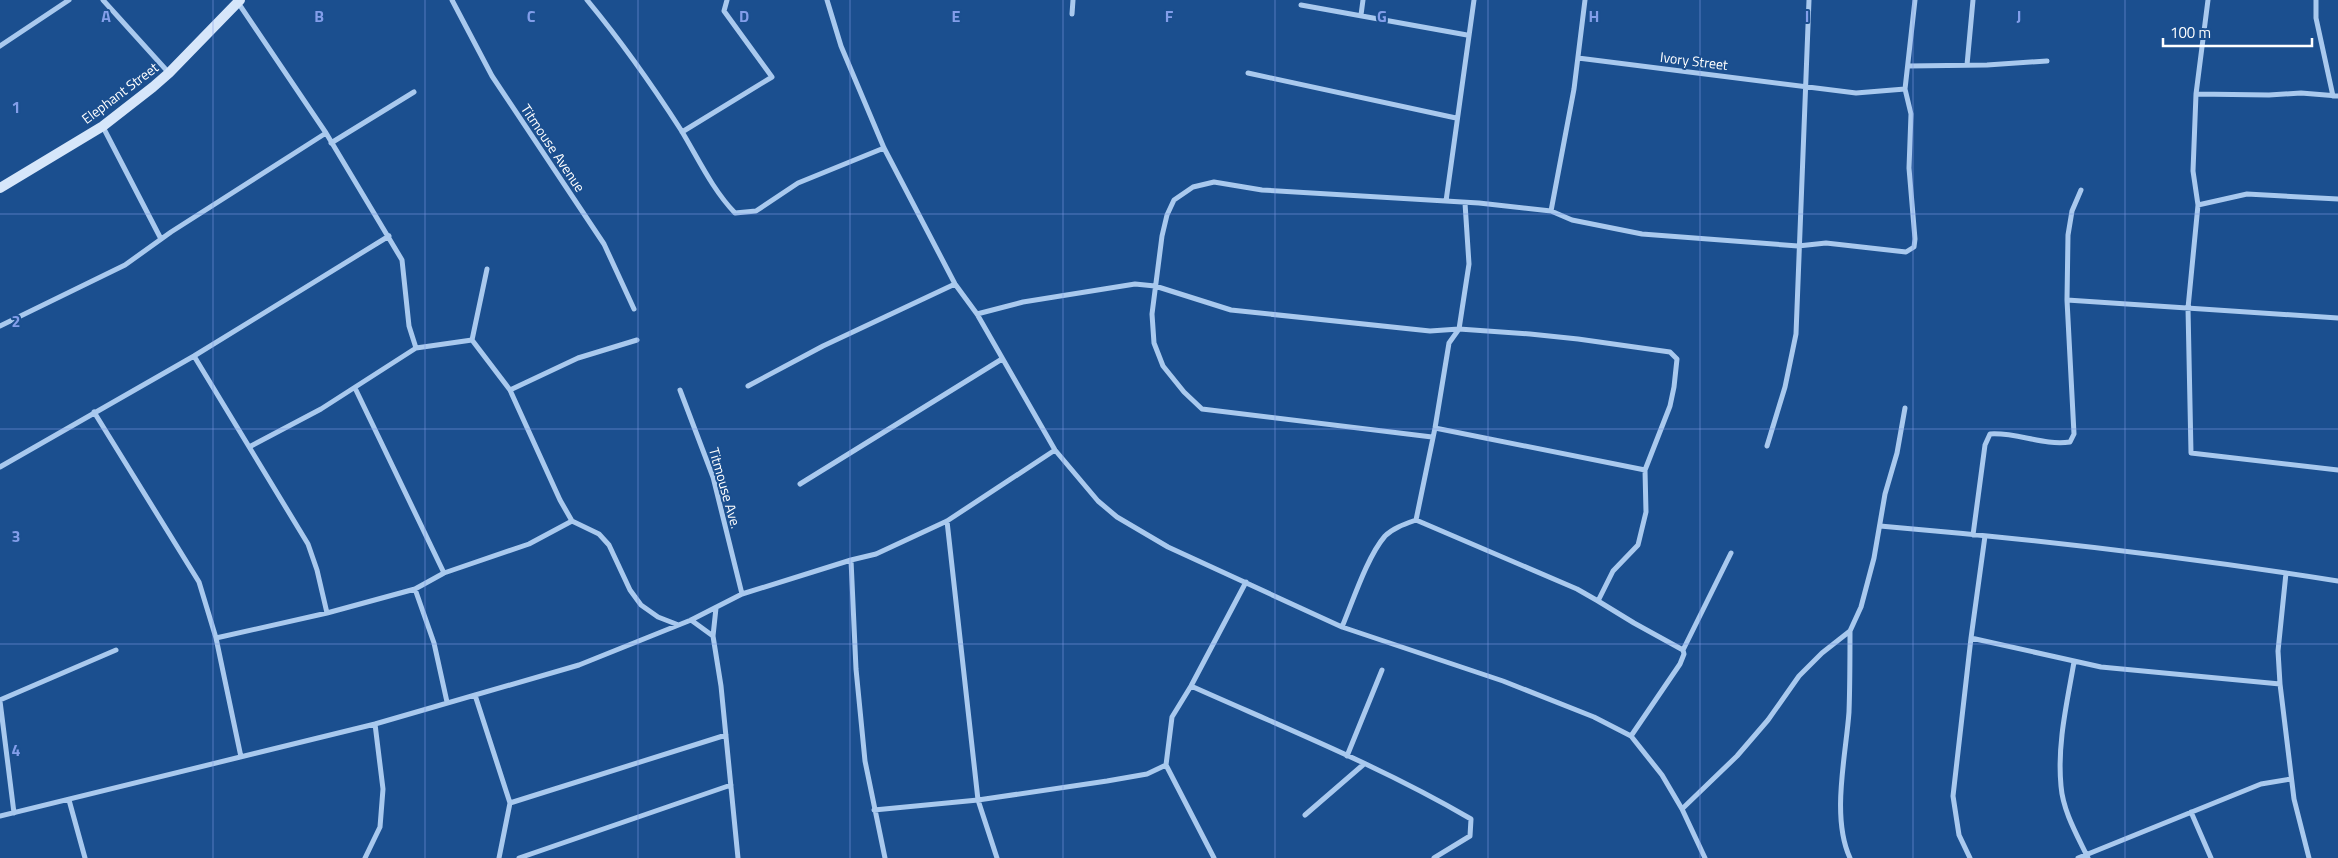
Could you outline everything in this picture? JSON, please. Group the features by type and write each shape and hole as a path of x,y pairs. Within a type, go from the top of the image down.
{"main road":[{"name":"Elephant Street","path":"0,188 103,126 169,73 238,1"}],"street":[{"path":"0,46 69,0"},
{"path":"103,0 169,73"},
{"name":"Titmouse Avenue","path":"452,0 492,76 604,244 634,309"},
{"path":"587,0 616,35 682,132 722,200 735,213 756,211 798,183 884,148"},
{"path":"682,132 772,77 724,11 727,0"},
{"path":"827,0 840,46 884,148 955,284 977,314 1056,450 1098,501 1116,517 1168,547 1342,626 1504,681 1594,717 1631,736 1662,775 1682,809 1705,858"},
{"path":"1072,14 1073,0"},
{"path":"1361,16 1363,0"},
{"path":"1446,201 1467,35 1474,0"},
{"path":"1551,210 1578,58 1585,0"},
{"path":"1767,446 1786,387 1794,348 1809,0"},
{"path":"1432,438 1202,409 1184,392 1163,366 1154,343 1152,314 1155,286 1167,215 1174,200 1193,187 1214,182 1262,190 1446,201 1551,210 1572,220 1642,234 1798,246 1826,243 1906,252 1914,247 1915,226 1909,168 1911,114 1905,89 1915,0"},
{"path":"1967,65 1973,0"},
{"path":"2208,0 2196,94 2193,171 2198,205 2188,308 2191,453 2338,470"},
{"path":"2196,94 2269,95 2301,93 2336,96 2316,18 2316,0"},
{"path":"238,1 326,134 402,260 409,326 416,348"},
{"path":"1301,5 1467,35"},
{"name":"Ivory Street","path":"1578,58 1866,94 1905,89"},
{"path":"1908,66 2047,61"},
{"path":"1248,73 1456,118"},
{"path":"331,143 414,92"},
{"path":"103,126 161,239"},
{"path":"0,326 125,265 161,239 326,134"},
{"path":"1973,535 1986,445 1990,434 2006,434 2061,443 2070,442 2074,434 2068,300 2069,222 2081,190"},
{"path":"2198,205 2247,194 2338,199"},
{"path":"1416,520 1435,428 1449,343 1459,329 1468,264 1465,203"},
{"path":"0,467 194,356 389,236"},
{"path":"488,269 472,340 510,390 560,500 572,521 599,534 609,545 630,590 641,605 658,617 676,624"},
{"path":"748,386 823,346 955,284"},
{"path":"977,314 1023,302 1135,284 1155,286 1231,310 1430,331 1459,329 1578,339 1670,352 1677,359 1674,386 1670,406 1645,470 1646,512 1638,545 1613,571 1598,601"},
{"path":"2068,300 2338,318"},
{"path":"251,446 321,409 416,348 472,340"},
{"path":"510,390 578,358 637,340"},
{"path":"194,356 251,446 308,544 317,570 327,613"},
{"path":"800,484 1002,359"},
{"path":"356,388 444,573"},
{"name":"Titmouse Ave.","path":"680,390 713,477 742,594"},
{"path":"1850,858 1844,840 1842,786 1849,710 1850,631 1861,607 1880,526 1885,494 1897,453 1905,408"},
{"path":"94,412 199,582 216,638 241,757"},
{"path":"1435,428 1645,470"},
{"path":"0,816 375,724 579,665 676,624 691,620 742,594 876,554 947,521 1056,450"},
{"path":"1342,626 1375,552 1386,536 1401,525 1416,520 1577,589 1683,650"},
{"path":"216,638 327,613 415,589 444,573 529,544 572,521"},
{"path":"947,521 978,800 997,858"},
{"path":"1880,526 1985,536 2338,581"},
{"path":"1970,858 1959,835 1954,796 1971,638 1985,536"},
{"path":"1631,736 1680,664 1684,654 1683,650 1732,553"},
{"path":"851,560 856,669 865,761 885,858"},
{"path":"2286,573 2278,652 2280,684 2291,779 2310,858"},
{"path":"1214,858 1166,765 1172,717 1191,686 1246,582"},
{"path":"415,589 434,643 447,702"},
{"path":"716,608 713,636 726,734 738,858"},
{"path":"691,620 713,636"},
{"path":"1682,809 1737,756 1768,720 1799,676 1822,653 1850,631"},
{"path":"1971,638 2101,668 2280,684"},
{"path":"14,813 0,700 116,650"},
{"path":"2074,662 2062,731 2061,786 2068,814 2087,856"},
{"path":"1347,756 1382,670"},
{"path":"1191,686 1364,764 1439,800 1471,819 1470,836 1434,858"},
{"path":"475,695 510,803 499,858"},
{"path":"365,858 380,827 381,818 383,789 375,724"},
{"path":"510,803 726,734"},
{"path":"1305,816 1364,764"},
{"path":"874,810 978,800 1147,774 1166,765"},
{"path":"2078,858 2087,856 2261,784 2291,779"},
{"path":"519,858 731,785"},
{"path":"69,800 85,858"},
{"path":"2191,812 2211,858"}]}
